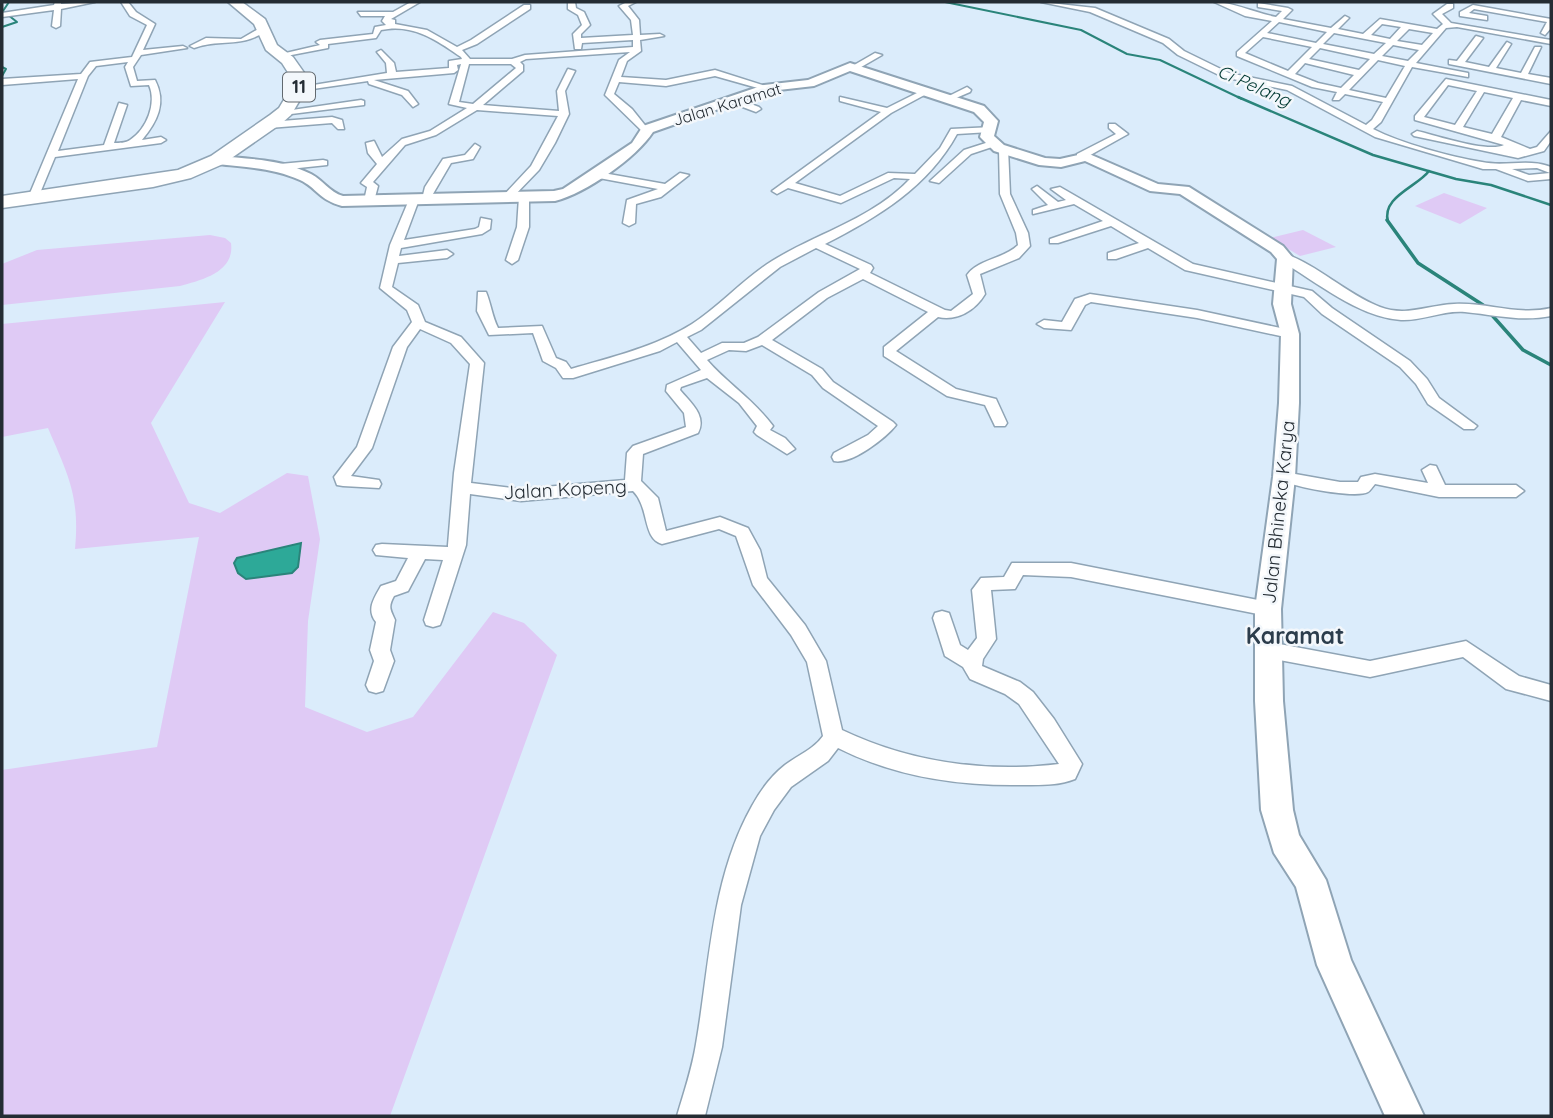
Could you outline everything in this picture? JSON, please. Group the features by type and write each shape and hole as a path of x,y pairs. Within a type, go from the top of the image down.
{"highway":[{"name":"11","path":"2,203 163,180 195,170 217,160 284,112 299,88 293,66 271,47 257,18 234,2"}],"street":[{"path":"2,17 91,2"},
{"path":"124,2 133,14 150,24 129,67 134,84 152,82 158,95 153,116 132,144"},
{"path":"390,25 388,24 392,22 386,20 416,2"},
{"path":"572,2 572,9 581,14 586,25 576,41 580,53"},
{"path":"633,2 623,6 634,13 637,49 635,54 623,60 610,96 629,111 645,131"},
{"path":"1045,2 1082,7 1103,15 1166,41 1181,53 1226,75 1247,82 1289,88 1397,142 1478,165 1538,165 1551,159"},
{"path":"1217,2 1235,4 1248,14 1305,26 1352,43 1381,49"},
{"path":"1248,14 1263,3 1288,10 1239,53 1315,85 1389,101"},
{"path":"1439,4 1450,6 1437,14 1449,24 1551,42"},
{"path":"36,12 58,6"},
{"path":"56,26 58,6"},
{"path":"458,49 527,7"},
{"path":"1365,37 1379,22 1479,38 1511,36 1548,34 1551,21 1472,7 1464,13 1491,21 1511,36 1538,50 1551,52"},
{"path":"1491,21 1500,12"},
{"path":"361,14 393,14"},
{"path":"1279,48 1316,16"},
{"path":"1491,70 1511,36 1527,17"},
{"path":"1289,75 1345,18"},
{"path":"1464,18 1491,21"},
{"path":"1365,126 1389,101 1410,64 1449,24"},
{"path":"281,55 377,35 378,29 390,25 430,33 466,56 453,103 564,114"},
{"path":"1333,102 1381,49 1407,26"},
{"path":"194,46 206,40 242,41 263,30"},
{"path":"1259,34 1551,92"},
{"path":"1327,34 1390,42 1459,64 1551,81"},
{"path":"576,41 660,36"},
{"path":"1459,64 1479,38"},
{"path":"1315,85 1352,43"},
{"path":"33,198 84,76 93,64 136,51 183,48"},
{"path":"299,88 392,75 454,70 452,63 466,61 513,62 525,57 637,49"},
{"path":"1523,76 1538,50"},
{"path":"381,52 390,64 392,75"},
{"path":"853,68 878,55"},
{"path":"1264,64 1272,56"},
{"path":"1301,60 1359,73"},
{"path":"369,201 373,186 366,183 404,141 432,133 497,93 507,78 519,71 519,65 513,62"},
{"path":"35,79 48,66"},
{"path":"853,68 984,112 991,121 987,137 998,147 1005,196 1024,234 1024,246 1015,255 976,271 973,275 979,294 954,315 936,312 863,274"},
{"name":"Jalan Karamat","path":"217,160 280,167 311,180 331,198 369,201 420,197 560,196 637,146 645,131 768,88 810,83 853,68"},
{"path":"507,197 535,168 564,114 561,91 572,71"},
{"path":"615,79 666,83 715,73 768,88"},
{"path":"3,82 84,76"},
{"path":"359,79 400,90 413,104"},
{"path":"1510,149 1495,138 1418,118 1446,82 1551,103"},
{"path":"1457,130 1482,89"},
{"path":"948,98 967,90"},
{"path":"777,191 888,111 926,92"},
{"path":"1495,138 1519,96"},
{"path":"843,99 888,111"},
{"path":"735,101 756,109"},
{"path":"284,112 361,103"},
{"path":"108,148 122,105"},
{"path":"269,124 332,120 339,122 341,127"},
{"path":"935,181 972,148 998,147 1051,163 1081,156 1124,134 1111,125"},
{"path":"1365,126 1409,141 1511,166"},
{"path":"482,295 483,311 494,331 537,329 544,346 549,350 550,361 561,365 568,375 655,348 715,314 776,264 883,208 900,196 944,149 954,131 990,129"},
{"path":"1417,134 1486,150 1510,149 1527,154 1538,165 1551,170"},
{"path":"1527,154 1541,149 1551,134"},
{"path":"50,155 161,141"},
{"path":"371,143 373,153 384,165"},
{"path":"433,620 457,545 462,473 477,363 456,340 419,322 413,308 404,299 386,290 394,253 420,197 432,180 441,174 447,161 469,157 475,147"},
{"path":"1081,156 1101,162 1155,188 1187,191 1264,240 1286,258 1385,313 1406,316 1449,308 1471,308 1528,316 1551,312"},
{"path":"280,167 323,163"},
{"path":"1496,166 1528,178 1551,176"},
{"path":"592,174 665,187"},
{"path":"629,223 631,202 655,195 684,175"},
{"path":"787,184 841,201 892,175 918,177"},
{"path":"1037,189 1056,206"},
{"path":"1056,189 1164,254 1199,271 1308,294 1321,306 1397,358 1422,382 1433,401 1469,426"},
{"path":"512,260 523,227 524,197"},
{"path":"1038,212 1076,200"},
{"path":"394,253 478,232 484,229 485,220"},
{"path":"1054,241 1112,222"},
{"path":"699,359 727,346 746,347 763,340 823,295 863,274 867,268 815,243"},
{"path":"1112,256 1147,244"},
{"path":"1132,249 1164,254"},
{"path":"394,253 447,254"},
{"name":"Jalan Bhineka Karya","path":"1286,258 1282,304 1290,334 1284,477 1268,608 1269,701 1280,827 1285,842 1310,880 1335,965 1405,1116"},
{"path":"1044,324 1066,327 1080,302 1095,298 1197,314 1290,334"},
{"path":"936,312 889,350 889,353 953,393 985,398 991,402 1000,423"},
{"path":"373,484 343,481 342,477 364,448 400,348 419,322"},
{"path":"679,336 723,386 744,400 765,426 762,432 787,449"},
{"path":"763,340 817,372 828,385 888,425 873,439 840,457"},
{"path":"633,484 635,453 638,450 694,430 693,417 673,391 674,385 709,372"},
{"path":"1430,470 1439,491"},
{"path":"1284,477 1340,488 1360,489 1366,486 1367,481 1375,479 1439,491 1516,491"},
{"name":"Jalan Kopeng","path":"463,488 521,495 633,484 644,489 650,498 658,534 662,538 724,523 745,535 759,580 798,630 816,661 833,736"},
{"path":"382,550 454,554"},
{"path":"376,685 384,661 381,636 386,620 380,615 380,605 387,591 402,586 419,554"},
{"path":"691,1116 710,1045 725,914 749,835 790,774 817,758 830,744 833,736 887,759 936,772 980,777 1067,772 1071,764 1030,702 1013,688 977,674 972,669 972,663 987,639 981,590 987,583 1009,584 1018,568 1071,570 1268,608"},
{"path":"942,618 952,650 972,663"},
{"path":"1269,650 1370,669 1466,649 1513,683 1551,693"}],"shaded area":[{"path":"1444,193 1487,208 1460,224 1415,206"},
{"path":"1303,230 1336,247 1300,256 1270,238"},
{"path":"210,235 225,238 231,243 231,253 222,268 198,281 180,286 2,305 2,264 37,250"},
{"path":"225,302 151,423 189,503 220,513 287,473 308,476 320,539 308,621 305,707 367,732 413,717 493,612 524,623 557,655 390,1116 2,1116 2,770 157,747 199,537 75,549 76,514 71,486 48,428 2,437 2,324"},
{"path":"301,543 298,567 292,573 246,579 238,573 234,563 237,558"}],"waterway":[{"path":"2,27 17,22 3,11 9,2"},
{"name":"Ci Pelang","path":"945,2 1081,30 1127,54 1160,60 1242,99"},
{"path":"2,67 6,69 2,76"},
{"name":"Ci Pelang","path":"1238,97 1373,155 1429,171"},
{"path":"1388,221 1387,213 1395,199 1429,171"},
{"name":"Ci Pelang","path":"1429,171 1491,185 1551,205"},
{"path":"1388,221 1418,263 1483,305 1523,350 1551,365"}],"district":[{"name":"Karamat","path":"1295,636"}]}
